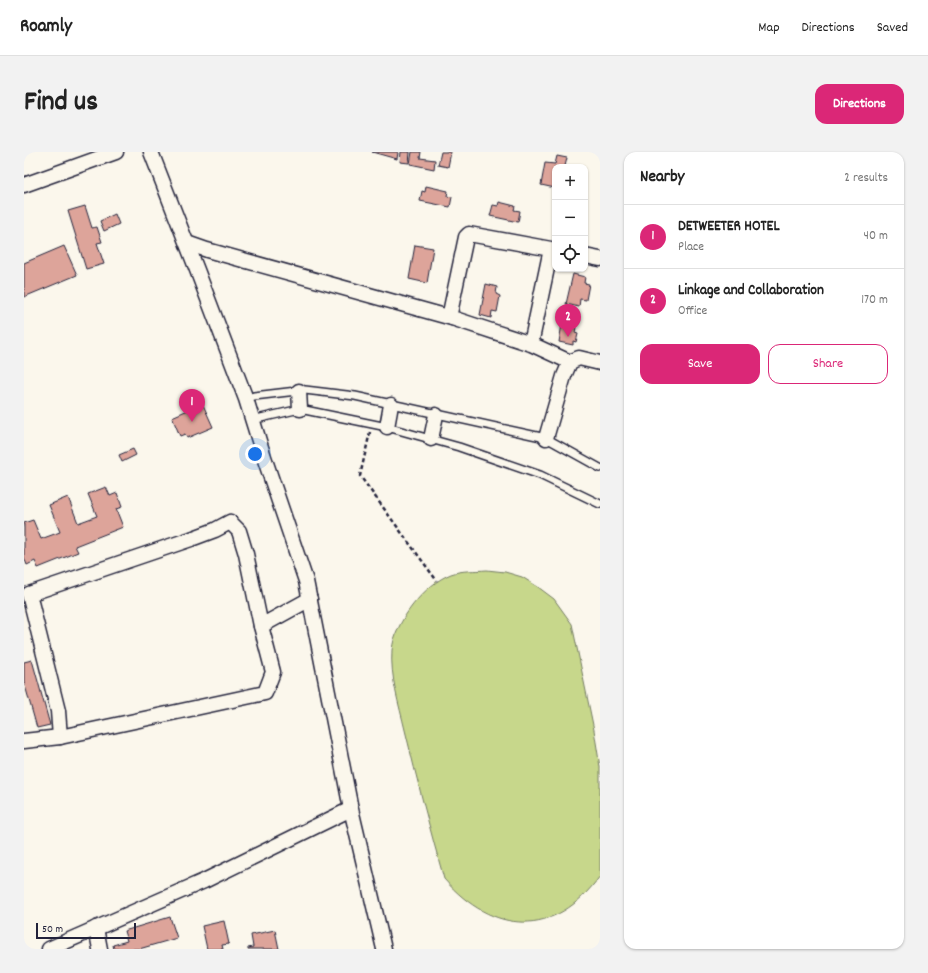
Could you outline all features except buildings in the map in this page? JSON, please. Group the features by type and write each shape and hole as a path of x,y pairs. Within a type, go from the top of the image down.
{"street":[{"path":"24,185 116,152"},
{"path":"151,152 246,399 306,581 351,809 384,949"},
{"path":"452,318 450,313 467,235 478,234 552,250"},
{"path":"187,244 452,318 531,344 570,362"},
{"path":"531,344 552,254"},
{"path":"588,257 600,259"},
{"path":"546,438 564,376 570,362 579,358 600,363"},
{"path":"299,391 300,409"},
{"path":"387,427 391,405"},
{"path":"431,439 436,415"},
{"path":"24,741 60,737 265,693 272,672 246,554 239,531 230,522 215,530 191,539 29,594 58,711 60,737"},
{"path":"261,626 310,598"},
{"path":"49,949 204,881 351,809"},
{"path":"96,928 100,949"}],"lane":[{"path":"246,399 254,396 305,390 356,396 436,415 546,438 600,468"},
{"path":"252,420 300,409 387,427 466,449 540,475 600,504"}],"path":[{"path":"372,424 360,476 437,581"}],"green space":[{"path":"487,570 505,572 522,577 538,587 554,599 572,624 594,730 600,767 600,876 582,897 564,911 544,919 524,922 503,919 483,911 463,898 444,879 410,749 392,670 392,650 394,639 405,616 422,595 431,586 451,574 464,571"}],"place":[{"name":"Linkage and Collaboration","path":"568,337"},
{"name":"DETWEETER HOTEL","path":"192,422"}]}
